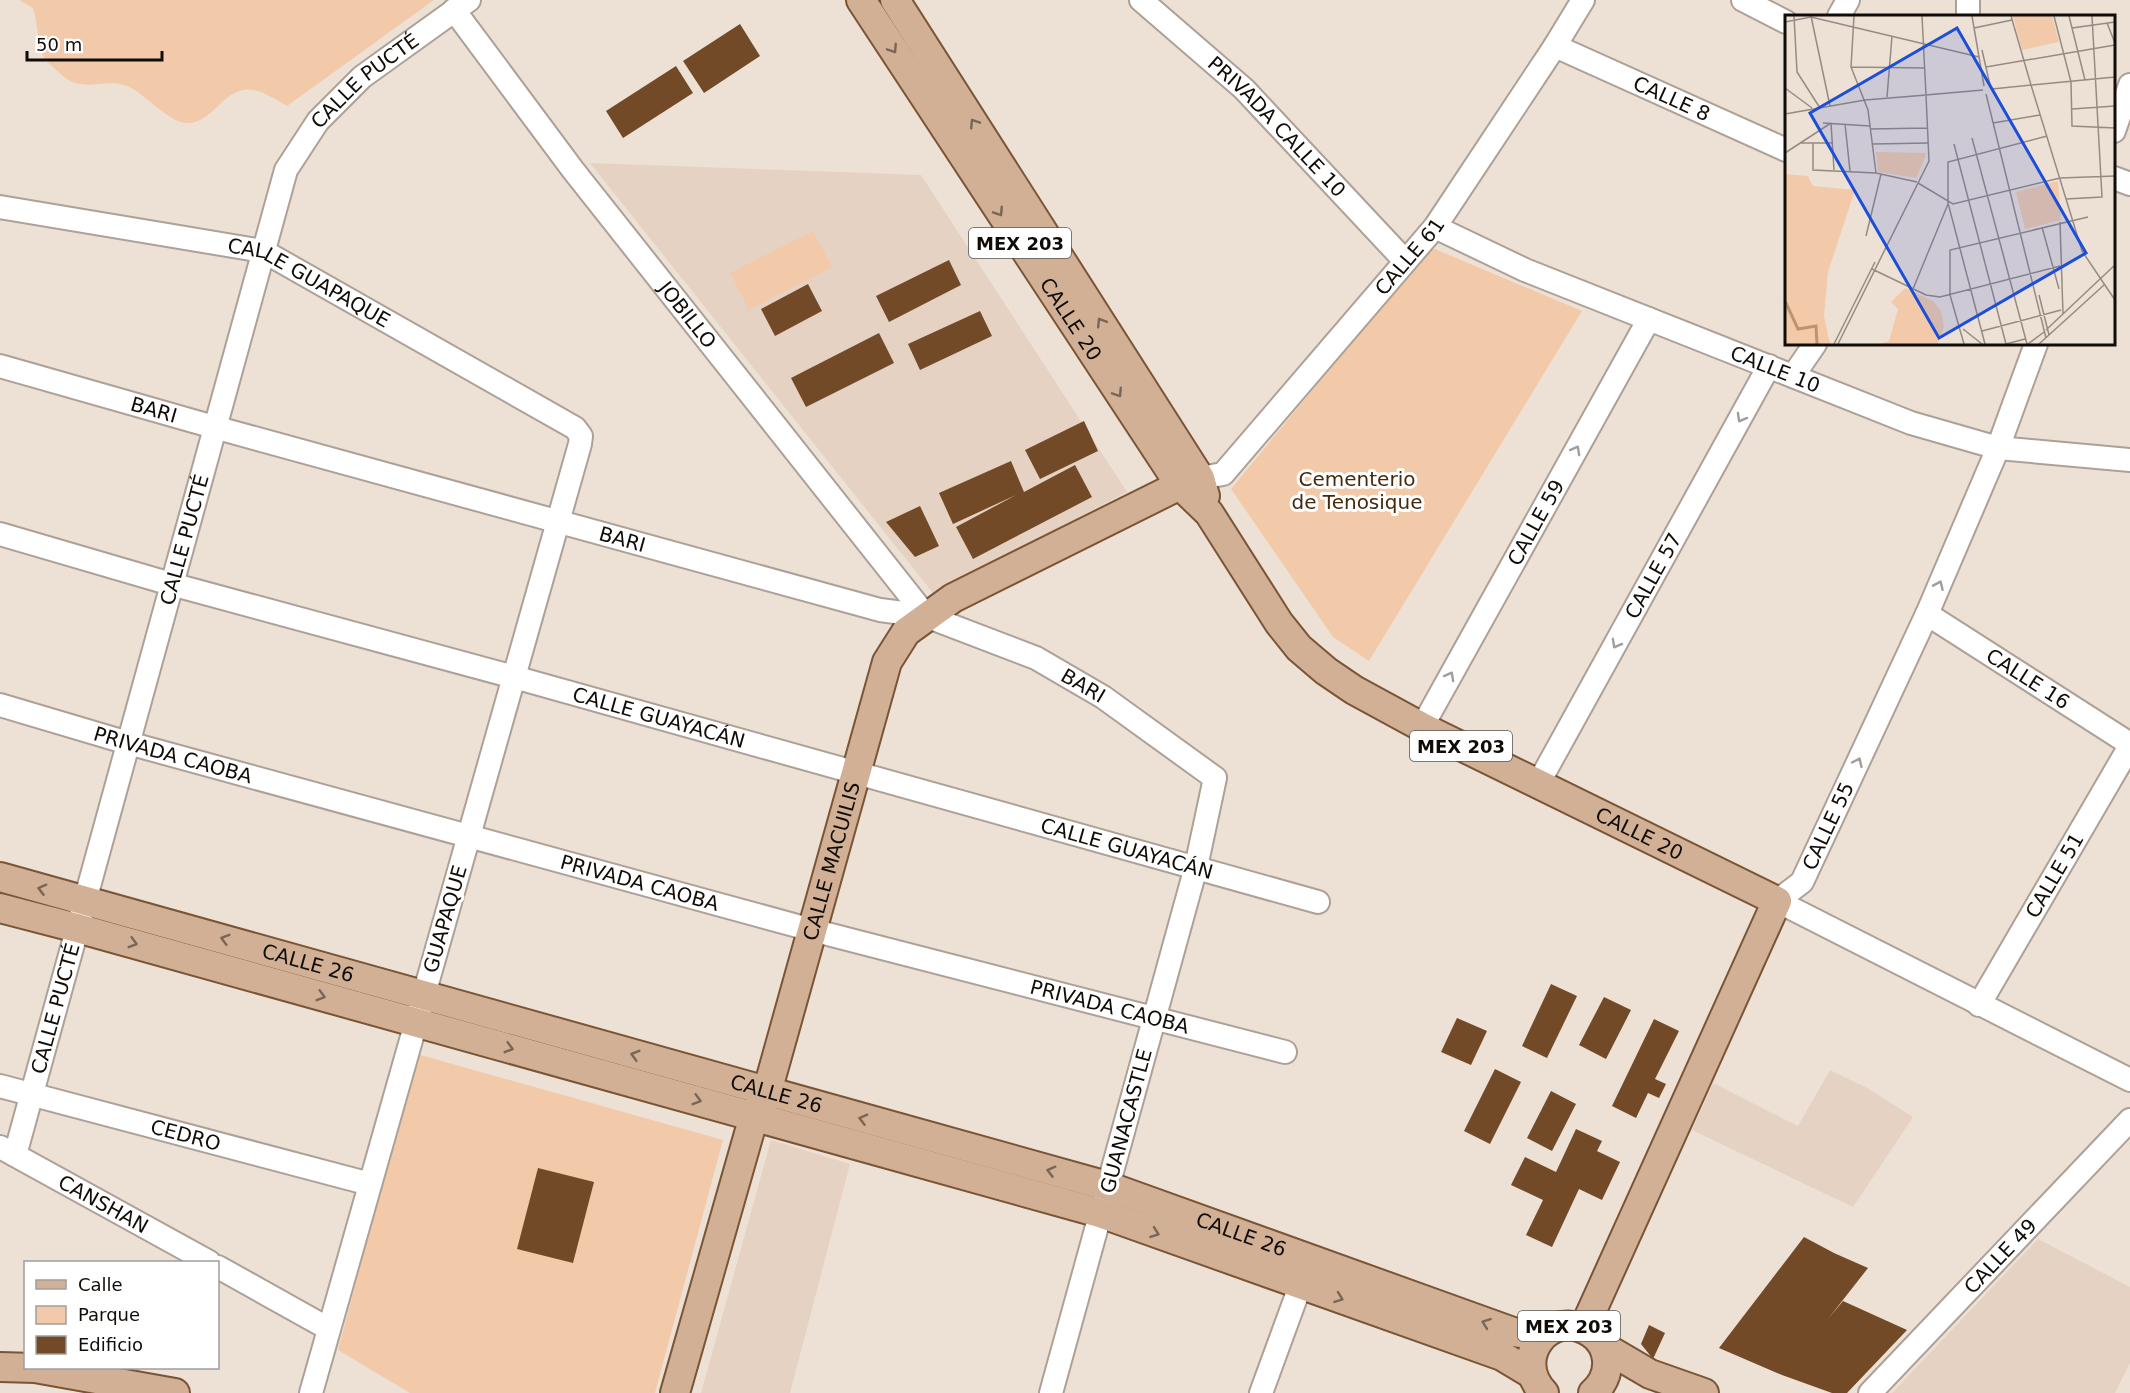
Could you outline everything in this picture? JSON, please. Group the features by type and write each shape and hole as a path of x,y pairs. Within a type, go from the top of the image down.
{"main road":[{"name":"CALLE 20","path":"861,0 985,165 1279,623 1299,648 1326,671 1354,690 1422,727 1777,901"},
{"name":"CALLE 20","path":"895,0 985,165"},
{"name":"CALLE MACUILIS","path":"675,1393 812,930 887,662 906,632 953,598 1190,482"},
{"name":"CALLE 26","path":"0,878 424,995 760,1104"},
{"name":"CALLE 55","path":"1594,1338 1777,901"},
{"name":"CALLE 26","path":"0,908 416,1022 760,1104 1104,1200 1305,1273 1502,1356 1538,1384"},
{"name":"CALLE 26","path":"1305,1273 1513,1332 1542,1336"},
{"name":"MEX 203","path":"1538,1384 1532,1354 1542,1336 1558,1327 1576,1326 1594,1338 1607,1368 1604,1379 1593,1393"},
{"path":"1594,1338 1650,1374 1704,1393"},
{"path":"0,1367 24,1368"},
{"path":"39,1369 110,1387 175,1393"}],"street":[{"name":"PRIVADA CALLE 10","path":"1141,0 1244,89 1405,261"},
{"name":"CALLE 61","path":"1190,482 1223,474 1435,227 1583,0"},
{"path":"1743,0 1785,21"},
{"path":"1840,15 1848,0"},
{"name":"CALLE PUCTÉ","path":"7,1151 31,1095 286,170 318,121 362,77 462,5"},
{"name":"JOBILLO","path":"462,5 573,170 926,616"},
{"name":"CALLE 8","path":"1555,46 1785,150"},
{"path":"2115,128 2129,92"},
{"path":"2115,178 2130,184"},
{"name":"CALLE GUAPAQUE","path":"0,207 263,251 575,428 581,436 580,444"},
{"name":"CALLE 10","path":"1435,227 1525,270 1911,423 1998,448 2130,460"},
{"name":"CALLE 59","path":"1422,727 1649,319"},
{"path":"1793,376 1814,345"},
{"name":"CALLE 55","path":"1777,901 1802,882 1926,614 1998,448 2036,345"},
{"name":"BARI","path":"0,366 880,610 926,616 1036,658 1103,697 1215,778"},
{"name":"CALLE 57","path":"1538,784 1769,366"},
{"name":"GUAPAQUE","path":"311,1393 580,444"},
{"name":"CALLE GUAYACÁN","path":"0,534 171,584 857,772 1318,902"},
{"name":"CALLE 16","path":"1926,614 2130,745"},
{"name":"PRIVADA CAOBA","path":"0,705 128,743 812,930 1285,1052"},
{"name":"CALLE 51","path":"1979,1005 2130,745"},
{"name":"GUANACASTLE","path":"1051,1393 1196,867 1215,778"},
{"name":"CALLE 20","path":"1777,901 2130,1080"},
{"name":"CEDRO","path":"0,1086 370,1184"},
{"name":"CALLE 49","path":"1870,1393 2130,1120"},
{"name":"CANSHAN","path":"7,1151 204,1261"},
{"path":"219,1269 329,1329"},
{"path":"1261,1393 1305,1273"}],"shaded area":[{"path":"590,163 921,175 1127,492 933,593"},
{"path":"1830,1070 1867,1088 1913,1117 1853,1207 1692,1130 1713,1083 1798,1126"},
{"path":"771,1140 850,1164 790,1393 701,1393"},
{"path":"2038,1239 2130,1287 2130,1363 2115,1393 1892,1393"}],"green space":[{"path":"19,0 434,0 287,106 262,92 247,90 228,97 197,122 187,123 174,119 126,86 113,83 80,84 65,78 44,57 33,8"},
{"path":"813,231 832,267 749,310 730,273"},
{"name":"Cementerio de Tenosique","path":"1430,247 1582,311 1369,661 1333,637 1231,489"},
{"path":"417,1054 723,1140 655,1393 410,1393 338,1350"}],"building":[{"path":"740,24 760,56 704,93 683,61"},
{"path":"676,66 693,93 623,138 606,111"},
{"path":"949,260 961,285 889,322 876,296"},
{"path":"808,284 822,311 775,336 761,309"},
{"path":"980,311 992,336 920,370 908,344"},
{"path":"879,333 894,363 806,407 791,378"},
{"path":"1084,421 1098,451 1040,479 1025,450"},
{"path":"1011,461 1024,492 1075,465 1092,497 973,559 956,527 1016,495 953,524 939,493"},
{"path":"920,506 939,546 915,557 886,522"},
{"path":"1551,984 1577,996 1547,1058 1522,1046"},
{"path":"1604,997 1631,1010 1606,1059 1579,1045"},
{"path":"1457,1018 1487,1031 1471,1065 1441,1052"},
{"path":"1654,1019 1679,1031 1655,1079 1666,1084 1659,1098 1648,1093 1636,1118 1612,1106"},
{"path":"1495,1069 1521,1082 1490,1144 1464,1131"},
{"path":"1551,1091 1576,1104 1552,1151 1527,1138"},
{"path":"1576,1129 1602,1141 1597,1151 1620,1162 1602,1200 1579,1189 1552,1247 1526,1235 1543,1200 1511,1185 1525,1157 1556,1172"},
{"path":"538,1168 594,1182 573,1263 517,1249"},
{"path":"1804,1237 1868,1268 1828,1319 1843,1301 1907,1330 1847,1393 1832,1393 1719,1348"},
{"path":"1649,1325 1665,1333 1653,1359 1641,1344"}]}
